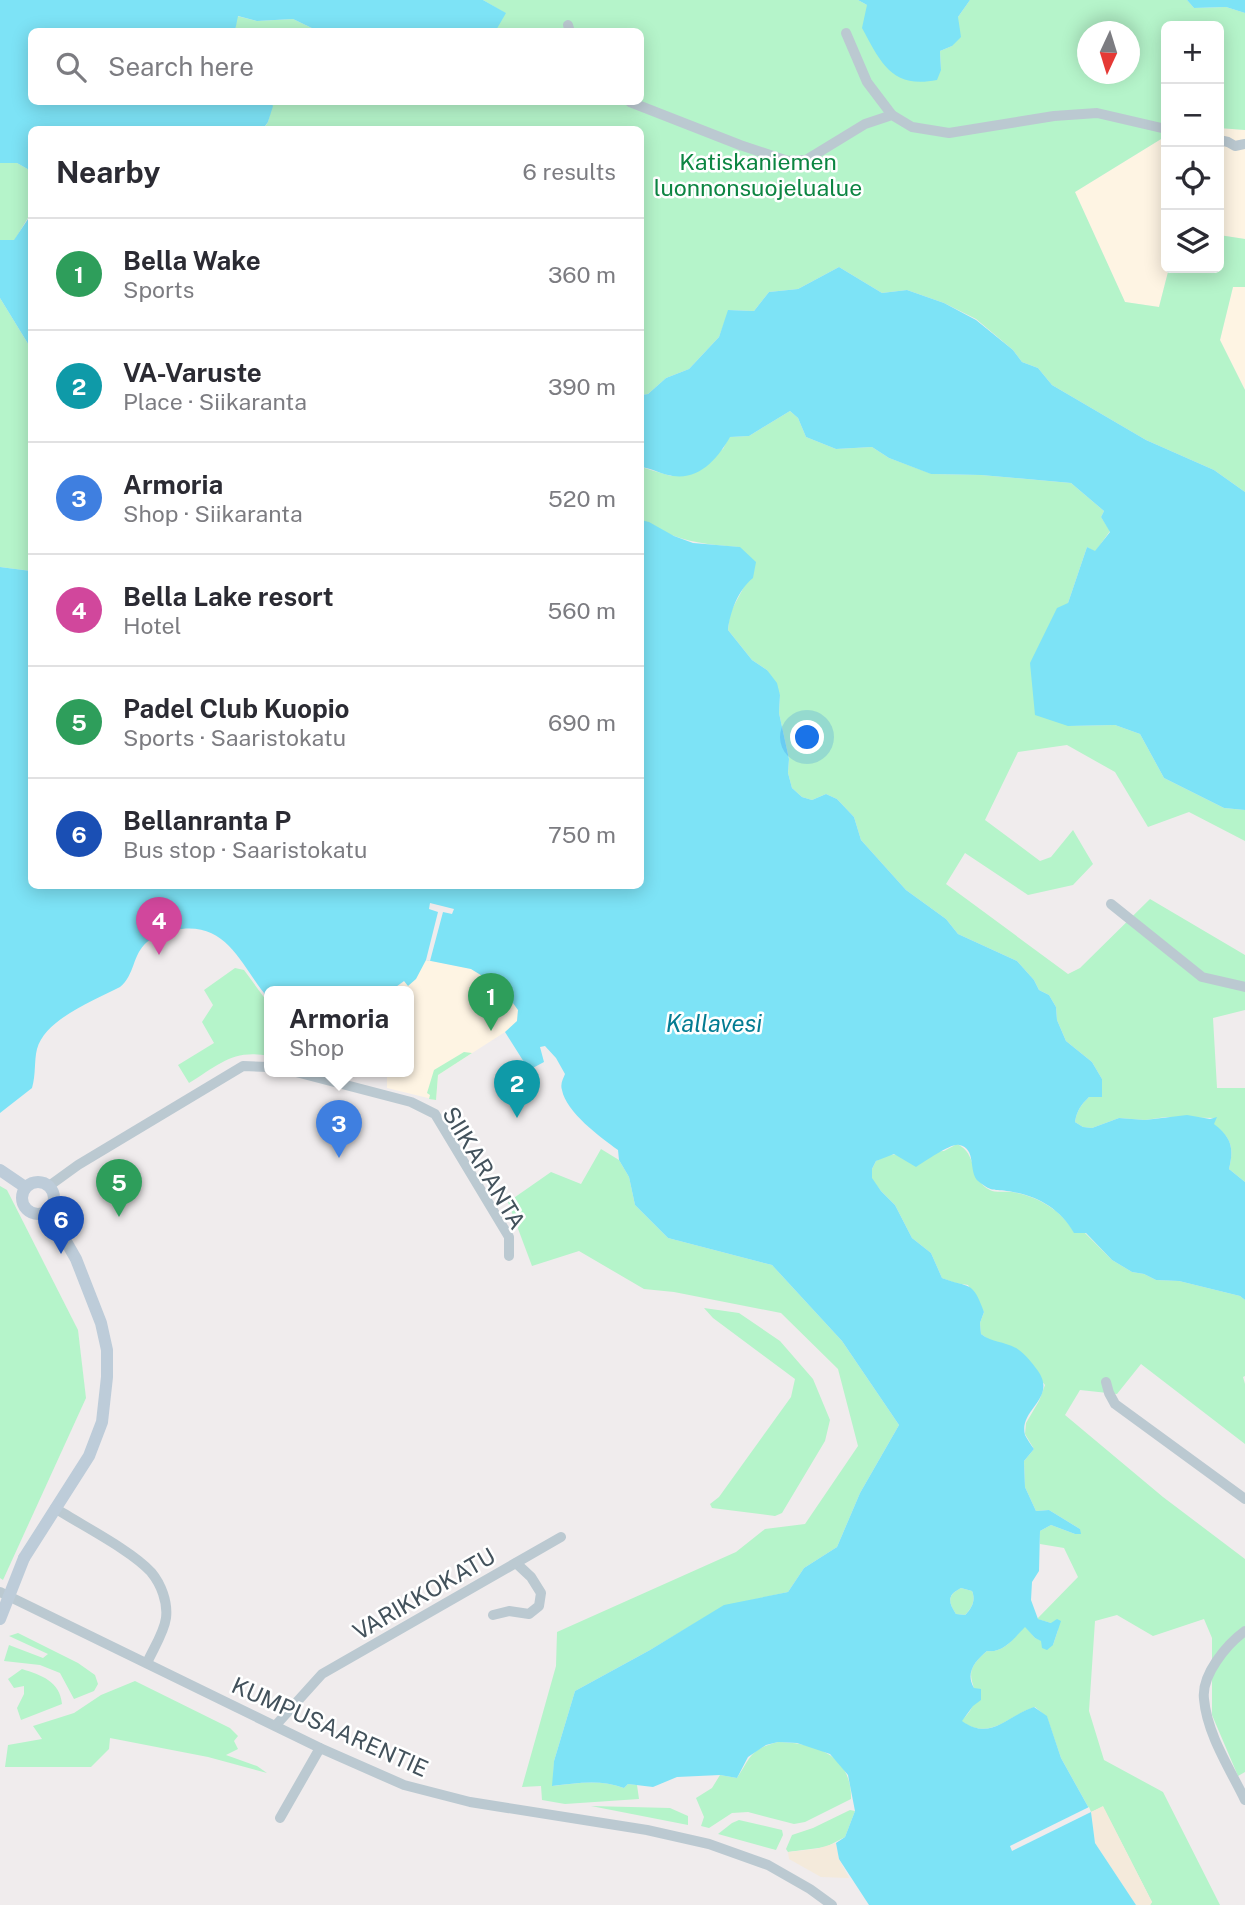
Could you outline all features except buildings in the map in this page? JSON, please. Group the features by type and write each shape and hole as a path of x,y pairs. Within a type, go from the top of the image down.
{"main road":[{"path":"0,1170 25,1187"},
{"path":"37,1182 49,1186 54,1198 48,1210 39,1214 28,1210 22,1200 25,1187 37,1182"},
{"path":"0,1619 24,1558 89,1456 102,1422 107,1350 101,1323 76,1259 48,1210"}],"street":[{"path":"846,33 867,82 892,115 912,127 949,133 1054,116 1097,113 1161,128"},
{"path":"638,105 789,161 806,160 865,124 892,115"},
{"path":"1224,142 1235,146 1245,144"},
{"path":"1111,904 1202,977 1245,987"},
{"path":"49,1186 78,1165 243,1066 264,1067"},
{"name":"SIIKARANTA","path":"315,1077 417,1104 435,1114 509,1237 509,1256"},
{"path":"1106,1382 1108,1393 1115,1404 1245,1499"},
{"path":"55,1508 135,1559 159,1584 165,1599 166,1618 147,1663"},
{"path":"516,1563 561,1537"},
{"name":"VARIKKOKATU","path":"276,1725 322,1674 516,1563 531,1577 541,1592 539,1606 529,1615 509,1612 493,1615"},
{"name":"KUMPUSAARENTIE","path":"0,1592 320,1748 404,1785 447,1797 647,1830 709,1844 768,1865 810,1889 831,1905"},
{"path":"1245,1631 1224,1650 1209,1674 1203,1697 1213,1734 1245,1800"},
{"path":"279,1818 320,1748"}],"shaded area":[{"path":"1224,128 1245,130 1245,239 1224,236"},
{"path":"1161,139 1161,273 1168,273 1159,307 1125,302 1075,192"},
{"path":"1233,287 1245,287 1245,390 1220,340"},
{"path":"426,960 471,969 502,988 518,1010 517,1021 505,1032 438,1075 436,1100 387,1088 387,1077 414,1077 414,986 398,986"}],"green space":[{"name":"Katiskaniemen luonnonsuojelualue","path":"483,0 858,0 941,70 940,51 952,46 958,17 970,0 1187,0 1194,8 1226,7 1245,13 1245,130 1224,128 1224,21 1161,21 1161,139 1075,192 1125,302 1159,307 1168,273 1224,273 1224,236 1245,239 1245,287 1233,287 1220,340 1245,390 1245,492 1214,470 1146,440 1052,385 1038,368 1022,362 1013,350 976,319 944,303 907,290 882,293 839,267 798,289 769,292 754,311 729,310 719,337 689,369 666,378 644,395 644,126 266,126 272,105 644,105 644,28 497,28 505,13"},
{"path":"237,16 257,21 293,19 312,28 236,28"},
{"path":"0,163 17,163 28,169 28,218 14,241 0,240"},
{"path":"0,298 28,344 28,571 0,567"},
{"path":"790,411 798,418 806,437 836,449 872,447 889,458 932,474 981,475 1071,483 1104,511 1101,517 1110,531 1095,552 1087,547 1068,603 1068,726 1115,725 1140,734 1164,778 1224,808 1245,810 1245,841 1189,812 1148,827 1115,772 1067,745 1018,752 985,820 1040,861 1051,857 1073,830 1093,864 1073,885 1028,895 965,853 946,884 1068,974 1080,968 1150,899 1245,955 1245,1010 1213,1018 1217,1088 1245,1088 1245,1182 1229,1169 1230,1144 1213,1124 1216,1118 1119,1118 1092,1128 1075,1122 1080,1108 1089,1097 1102,1097 1102,1079 1092,1062 1066,1041 1057,1020 1056,1007 1049,995 1039,990 1017,961 958,934 946,919 906,890 861,840 854,817 837,799 826,794 812,800 802,797 792,788 779,713 780,695 767,670 752,660 728,630 730,613 746,583 739,547 684,539 644,521 644,468 671,476 723,449 729,437 749,436"},
{"path":"235,968 244,970 264,997 264,1055 246,1055 227,1060 189,1083 178,1065 214,1043 202,1022 213,1005 204,990"},
{"path":"464,1052 472,1053 438,1075 436,1100 429,1099 430,1095 427,1093 434,1070"},
{"path":"957,1144 968,1154 983,1186 992,1191 1022,1194 1048,1205 1074,1232 1085,1233 1112,1260 1132,1272 1156,1280 1179,1281 1240,1296 1245,1300 1245,1444 1141,1364 1117,1394 1080,1390 1065,1415 1163,1497 1245,1559 1245,1772 1238,1776 1212,1715 1212,1638 1204,1619 1153,1636 1117,1615 1095,1621 1089,1711 1104,1760 1163,1792 1220,1905 1150,1905 1152,1902 1103,1807 1091,1812 1061,1758 1047,1717 1035,1707 990,1728 972,1727 961,1721 970,1711 974,1699 971,1674 973,1667 987,1651 1004,1647 1025,1626 1035,1638 1053,1645 1058,1630 1051,1623 1037,1619 1078,1577 1064,1548 1040,1544 1040,1531 1051,1525 1075,1534 1080,1529 1049,1510 1036,1511 1025,1487 1024,1461 1034,1449 1025,1434 1026,1423 1045,1385 1015,1348 991,1341 981,1334 980,1323 984,1312 968,1285 942,1278 931,1253 912,1238 895,1205 871,1178 876,1161 887,1155 944,1151"},
{"path":"601,1149 619,1160 629,1177 635,1205 668,1238 772,1265 842,1341 899,1425 860,1493 837,1547 804,1568 788,1592 724,1606 575,1691 554,1761 553,1786 589,1782 624,1788 628,1784 637,1785 639,1799 565,1804 542,1800 541,1786 522,1787 556,1666 557,1632 736,1552 765,1529 805,1524 858,1446 838,1369 781,1313 674,1292 644,1289 579,1251 532,1266 508,1202 551,1172 581,1184"},
{"path":"0,1186 7,1190 78,1330 86,1398 3,1580 0,1578"},
{"path":"704,1308 739,1313 780,1341 813,1379 830,1420 825,1441 782,1513 775,1516 712,1508 710,1504 719,1497 791,1397 795,1379 713,1318"},
{"path":"961,1588 972,1591 974,1598 965,1615 956,1614 950,1602 953,1593"},
{"path":"18,1633 78,1663 95,1675 98,1684 94,1691 74,1699 60,1673 40,1665 4,1661 9,1645 43,1658 48,1654 9,1636"},
{"path":"22,1669 53,1684 62,1704 21,1720 17,1708 24,1694 24,1686 14,1688 8,1679"},
{"path":"135,1681 230,1728 238,1736 234,1741 238,1749 226,1755 257,1766 267,1773 208,1757 110,1738 109,1749 91,1767 5,1767 8,1745 42,1739 33,1726 74,1713 101,1695"},
{"path":"778,1742 805,1745 829,1754 845,1772 850,1784 851,1799 805,1822 794,1824 748,1812 732,1813 709,1828 701,1826 704,1817 696,1798 712,1788 720,1775 737,1778 756,1751"},
{"path":"591,1806 670,1808 688,1816 688,1825"},
{"path":"850,1810 855,1811 845,1837 826,1847 788,1852 786,1849 792,1835"},
{"path":"739,1820 782,1830 783,1835 776,1850 718,1834"}],"sand":[{"path":"1103,1806 1152,1902 1150,1905 1136,1905 1095,1843 1091,1812"},
{"path":"836,1843 839,1859 849,1878 821,1877 789,1859 788,1852 816,1849"}],"water":[{"path":"0,0 483,0 506,13 497,28 312,28 293,19 257,21 238,16 236,28 28,28 28,105 273,106 265,126 28,126 28,169 17,163 0,163"},
{"path":"858,0 970,0 958,17 961,37 952,46 940,51 941,70 937,80 909,81 899,77 882,62 862,28 867,5"},
{"path":"1187,0 1245,0 1245,13 1226,7 1194,8"},
{"path":"28,219 28,344 0,298 0,240 14,240"},
{"path":"839,267 882,293 907,290 944,303 976,320 1013,350 1022,362 1038,368 1052,385 1146,440 1214,470 1245,492 1245,810 1224,808 1164,778 1140,734 1115,725 1068,726 1035,715 1030,663 1057,608 1068,603 1087,547 1095,551 1110,532 1101,517 1104,511 1071,483 981,475 931,474 889,458 872,447 836,449 806,437 798,418 790,411 749,436 730,437 714,460 692,475 673,476 644,468 644,395 666,378 689,369 719,337 728,310 754,311 769,292 798,289"},
{"name":"Kallavesi","path":"644,521 693,543 740,547 756,562 753,578 736,602 728,630 752,660 767,670 777,683 780,695 779,713 792,788 802,797 812,800 826,794 837,799 854,817 861,840 906,890 946,919 958,934 1017,961 1039,990 1049,995 1056,1007 1057,1020 1066,1041 1092,1062 1102,1079 1102,1097 1089,1097 1080,1108 1075,1122 1092,1128 1119,1118 1145,1120 1187,1115 1210,1119 1217,1117 1214,1124 1225,1134 1230,1144 1229,1169 1245,1182 1245,1300 1240,1296 1179,1281 1156,1280 1132,1272 1112,1260 1086,1233 1074,1233 1048,1205 1023,1194 991,1189 983,1185 975,1177 970,1155 965,1147 955,1145 945,1149 916,1167 894,1154 876,1161 872,1169 872,1178 895,1205 912,1238 931,1253 942,1278 969,1287 976,1294 984,1312 980,1323 981,1334 1019,1350 1042,1378 1041,1395 1024,1426 1025,1435 1034,1449 1024,1461 1025,1487 1036,1511 1049,1510 1080,1529 1081,1534 1051,1525 1040,1531 1039,1571 1032,1582 1031,1600 1038,1619 1051,1623 1057,1619 1061,1621 1053,1645 1047,1650 1042,1648 1041,1641 1025,1627 1004,1647 987,1651 975,1663 971,1672 971,1683 974,1688 981,1689 981,1700 962,1721 972,1727 991,1728 1034,1707 1047,1716 1061,1758 1091,1812 1095,1843 1136,1905 869,1905 839,1859 836,1843 845,1837 855,1811 848,1775 830,1754 797,1743 778,1742 766,1745 748,1757 737,1778 720,1775 677,1777 653,1787 628,1784 624,1788 589,1782 552,1786 554,1761 575,1691 724,1605 788,1592 804,1568 837,1547 860,1493 899,1425 842,1341 772,1265 668,1238 635,1205 629,1177 619,1160 618,1150 570,1107 561,1086 565,1074 556,1058 545,1046 540,1047 544,1062 529,1070 505,1032 517,1021 518,1010 502,988 471,969 426,960 416,979 408,986 404,981 397,986 264,986 264,992 224,941 198,929 168,931 142,947 128,977 120,987 85,1004 50,1028 37,1049 32,1088 0,1113 0,567 28,571 28,889 644,889","holes":["961,1588 972,1591 970,1610 965,1615 956,1614 951,1606 951,1596"]}],"pier":[{"path":"430,903 454,909 452,914 443,912 430,961 426,960 438,912 429,909"},
{"path":"1089,1807 1091,1812 1012,1851 1010,1846"}],"place":[{"name":"Bella Lake resort","path":"159,955"},
{"name":"Bella Wake","path":"491,1031"},
{"name":"VA-Varuste","path":"517,1118"},
{"name":"Armoria","path":"339,1158"},
{"name":"Padel Club Kuopio","path":"119,1217"},
{"name":"Bellanranta P","path":"61,1254"}]}
